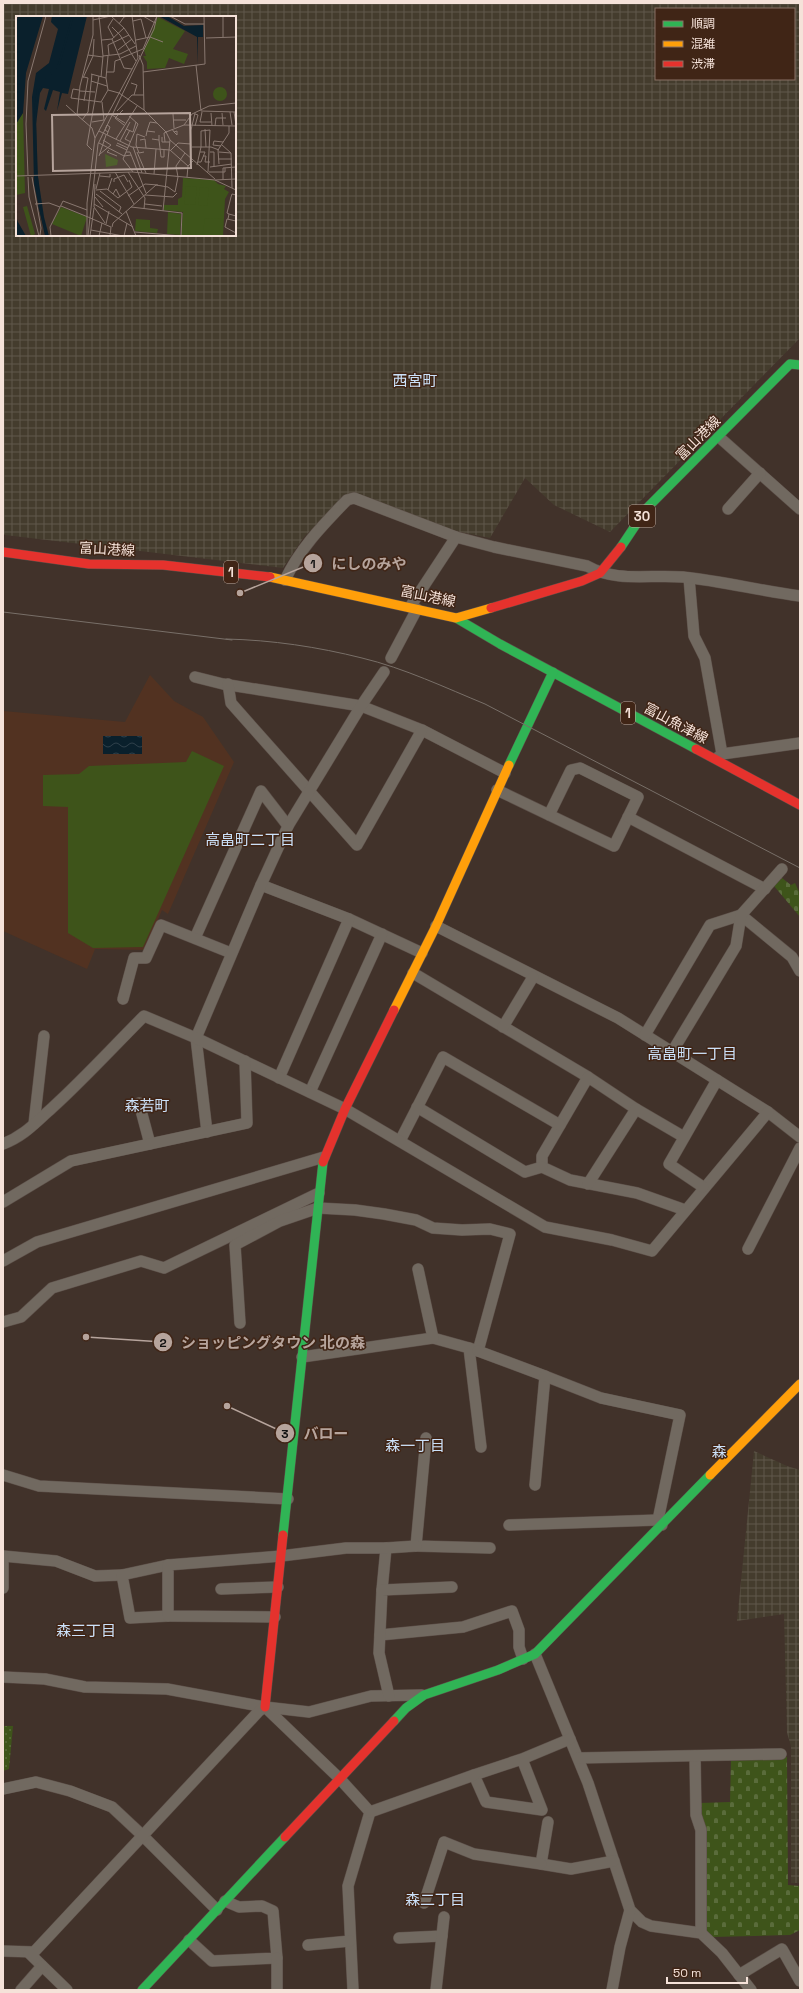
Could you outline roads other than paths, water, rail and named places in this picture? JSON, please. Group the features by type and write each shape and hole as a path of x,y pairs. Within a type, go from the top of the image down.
{"street":[{"path":"795,365 800,354"},
{"name":"富山港線","path":"3,552 89,564 163,565 285,580 456,618 582,581 600,573 614,558 647,508 795,365"},
{"path":"719,437 800,509"},
{"path":"728,509 760,474"},
{"path":"285,580 304,547 347,500 354,498 456,537 494,547 588,566 600,573 615,576 688,578 800,596"},
{"path":"391,658 414,608 456,537"},
{"path":"688,578 694,636 705,658 718,757 800,743"},
{"name":"富山魚津線","path":"456,618 554,672 718,757 800,805"},
{"path":"207,1132 196,1038 260,885 288,826 361,706 384,672"},
{"path":"265,1708 324,1157 345,1109 436,926 497,790 554,672"},
{"path":"195,677 228,684 361,706 422,730 505,773"},
{"path":"228,684 231,703 310,790 357,845 422,730"},
{"path":"497,790 548,815 614,846 638,797 580,768 571,770 548,815"},
{"path":"195,938 261,791 288,826"},
{"path":"628,817 765,889"},
{"path":"645,1035 710,925 740,914 765,889 782,869"},
{"path":"260,885 349,919 422,953"},
{"path":"740,914 792,958 800,971"},
{"path":"672,1052 736,946 740,914"},
{"path":"279,1078 349,919"},
{"path":"123,1000 134,958 146,958 161,925 231,953"},
{"path":"436,926 533,977 618,1018 768,1112 800,1138"},
{"path":"310,1092 382,934"},
{"path":"412,973 588,1077 636,1108 684,1136"},
{"path":"503,1027 533,977"},
{"path":"3,1144 18,1138 34,1124 71,1090 144,1016 196,1038 345,1109 545,1227 612,1240 652,1251 768,1112"},
{"path":"34,1124 44,1036"},
{"path":"400,1141 443,1057 560,1125"},
{"path":"3,1202 71,1161 247,1123 245,1061"},
{"path":"542,1167 542,1156 588,1077"},
{"path":"704,1187 669,1164 717,1080"},
{"path":"139,1103 150,1144"},
{"path":"417,1107 525,1172 542,1167 570,1180 637,1193 685,1210"},
{"path":"588,1184 636,1108"},
{"path":"748,1249 800,1148"},
{"path":"3,1261 37,1242 324,1157"},
{"path":"3,1322 21,1317 52,1288 141,1261 164,1268 319,1193"},
{"path":"240,1323 235,1245 280,1221 318,1208 355,1210 384,1214 416,1220 434,1228 462,1230 490,1229 510,1234 473,1350 481,1447"},
{"path":"418,1269 434,1338"},
{"path":"302,1357 434,1338 473,1350 601,1398 680,1415 660,1522"},
{"path":"534,1485 545,1376"},
{"path":"3,1677 45,1679 85,1687 167,1689 265,1708 309,1712 371,1696 424,1695 498,1670 535,1654 660,1522 800,1384"},
{"path":"416,1546 426,1438"},
{"path":"3,1475 39,1486 288,1499"},
{"path":"509,1525 660,1522"},
{"path":"3,1588 3,1556 56,1561 95,1576 122,1575 168,1565 281,1556 346,1548 416,1546 490,1548"},
{"path":"386,1548 379,1653 389,1696"},
{"path":"168,1565 168,1616"},
{"path":"122,1575 130,1618 168,1616 275,1617"},
{"path":"221,1589 278,1587"},
{"path":"382,1590 452,1587"},
{"path":"380,1635 462,1627 512,1611 519,1630 519,1648 523,1659"},
{"path":"535,1654 588,1783 630,1910 642,1922 651,1926 700,1933 722,1953 750,1990"},
{"path":"142,1990 406,1708 424,1695"},
{"path":"265,1708 340,1779 370,1812"},
{"path":"3,1951 29,1954 34,1952 259,1711 265,1708"},
{"path":"370,1812 522,1759 570,1738"},
{"path":"578,1758 782,1754"},
{"path":"695,1756 696,1815 702,1830 700,1933"},
{"path":"474,1776 486,1802 542,1810 522,1759"},
{"path":"3,1789 36,1782 70,1791 112,1808 143,1836 216,1910"},
{"path":"353,1990 348,1886 370,1812"},
{"path":"542,1864 548,1822"},
{"path":"424,1903 444,1842 474,1854 571,1869 614,1861"},
{"path":"225,1901 239,1907 262,1906 274,1911 278,1990"},
{"path":"612,1990 620,1947 630,1910"},
{"path":"436,1990 444,1917"},
{"path":"399,1938 442,1936"},
{"path":"189,1940 212,1961 276,1958"},
{"path":"308,1945 350,1942"},
{"path":"740,1975 782,1949 800,1981"},
{"path":"29,1954 67,1990"},
{"path":"21,1990 42,1966"}],"water":[{"path":"103,736 142,736 142,754 103,754"}],"tram line":[{"path":"3,612 232,640"},
{"path":"226,639 278,643 329,651 378,662 425,679 485,704 800,868"}],"place":[{"name":"にしのみや","path":"240,593"},
{"name":"ショッピングタウン 北の森","path":"86,1337"},
{"name":"バロー","path":"227,1406"}],"district":[{"name":"西宮町","path":"415,380"},
{"name":"高畠町二丁目","path":"250,839"},
{"name":"高畠町一丁目","path":"692,1053"},
{"name":"森若町","path":"147,1105"},
{"name":"森一丁目","path":"415,1445"},
{"name":"森","path":"719,1451"},
{"name":"森三丁目","path":"86,1630"},
{"name":"森二丁目","path":"435,1899"}]}
